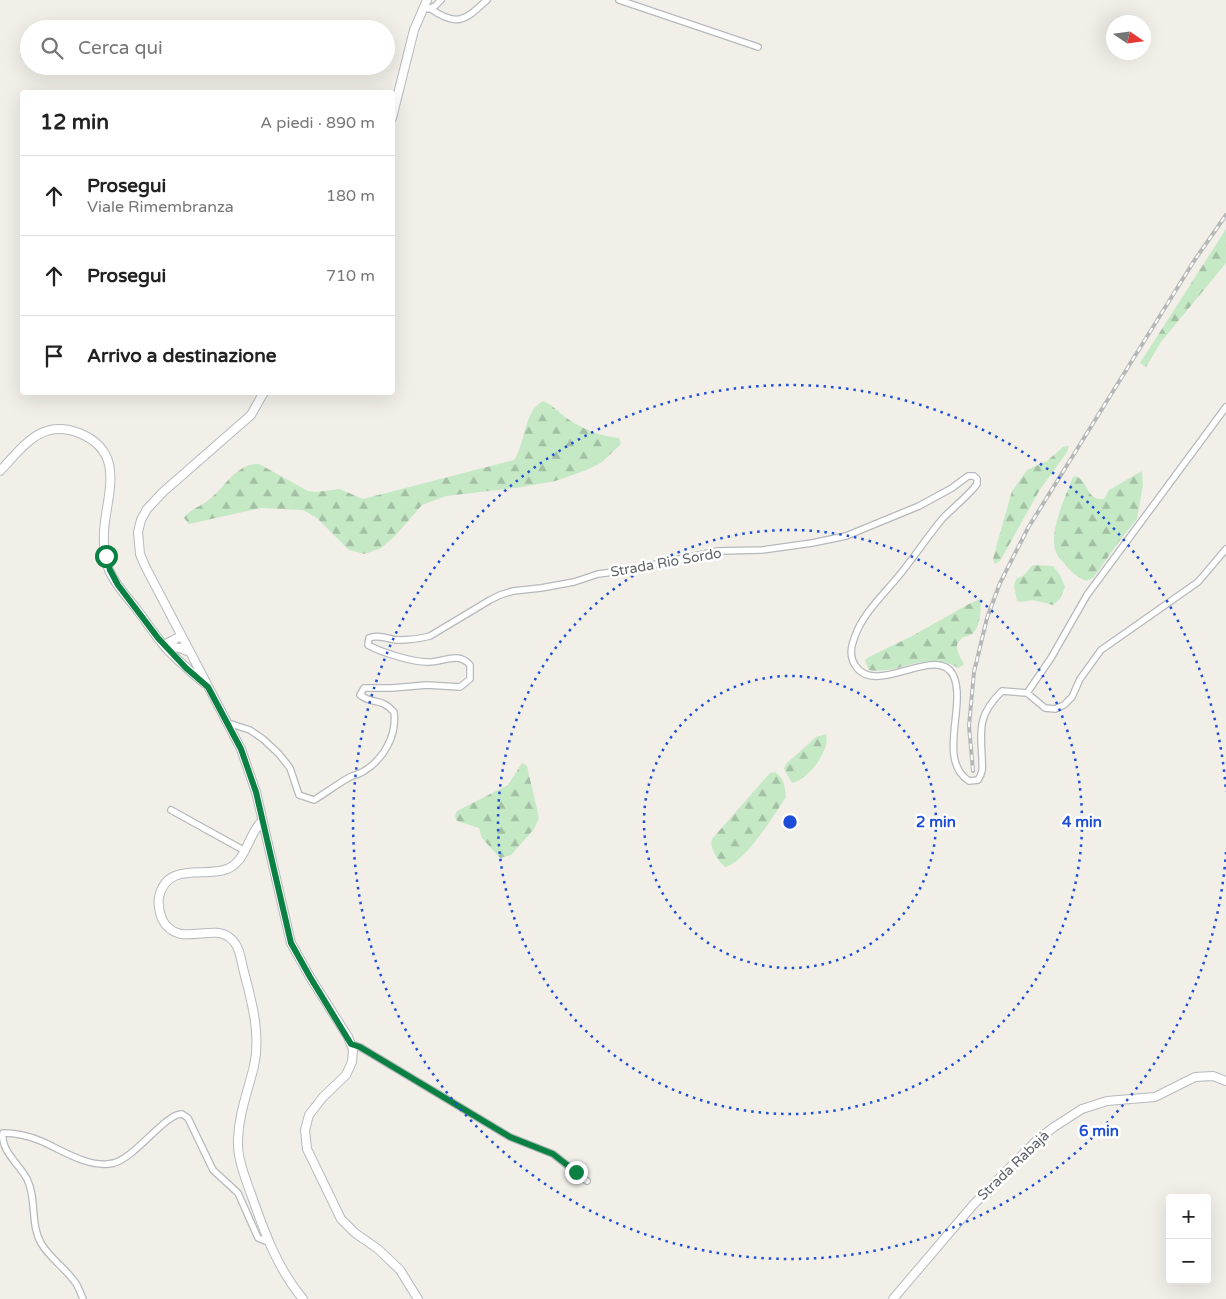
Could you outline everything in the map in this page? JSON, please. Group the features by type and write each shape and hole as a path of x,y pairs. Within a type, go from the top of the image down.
{"street":[{"path":"395,106 414,30 421,10 427,0"},
{"path":"431,9 441,0"},
{"path":"421,10 431,9 455,20 460,20 468,16 487,0"},
{"path":"619,0 758,47"},
{"path":"262,395 251,414 163,492 147,509 141,520 138,532 140,554 181,636 228,723 249,769 291,943 351,1044 353,1058 346,1075 323,1097 309,1114 305,1130 307,1149 342,1219 355,1234 378,1250 396,1266 418,1299"},
{"path":"1226,406 1087,594 1052,658 1027,693 1045,708 1055,708 1064,705 1072,697 1080,679 1101,650 1198,582 1226,549"},
{"path":"0,470 37,434 52,429 64,429 84,435 104,452 110,465 112,483 104,539 110,570 118,585 164,645 208,687"},
{"name":"Strada Rio Sordo","path":"228,723 250,730 264,739 290,768 299,795 314,800 350,777 364,771 380,757 393,736 395,727 394,712 382,702 369,700 360,695 364,688 460,687 470,679 470,665 466,661 453,657 429,662 403,657 368,645 369,638 374,636 396,640 421,639 430,636 500,594 574,582 598,574 628,570 718,551 762,550 832,540 919,506 952,488 968,476 974,476 977,479 977,484 964,500 944,517 871,608 855,635 851,658 860,672 874,678 933,666 943,667 951,671 955,680 958,698 953,738 954,749 960,776 968,781 978,780 982,773 981,726 989,704 1002,691 1027,693"},
{"path":"164,645 181,636"},
{"path":"164,645 169,648 180,648 190,652"},
{"path":"175,656 182,658 190,652"},
{"path":"170,810 245,851"},
{"path":"262,821 256,826 245,851 236,863 228,869 215,872 181,874 172,878 165,885 158,903 164,922 171,929 180,934 190,935 220,933 232,939 238,950 252,1002 256,1040 254,1065 239,1117 238,1142 243,1172 268,1242 279,1264 303,1299"},
{"path":"351,1044 360,1047 428,1086 510,1137 553,1154 587,1181"},
{"name":"Strada Rabajà","path":"893,1299 973,1204 1037,1140 1054,1126 1082,1109 1107,1102 1155,1097 1195,1077 1213,1076 1226,1080"},
{"path":"83,1299 77,1285 42,1244 37,1234 32,1194 28,1181 3,1147 1,1138 3,1133 29,1137 70,1156 89,1161 112,1163 121,1160 133,1152 172,1117 182,1114 188,1118 213,1170 238,1193 258,1238 268,1242"}],"green space":[{"path":"1226,229 1226,263 1161,342 1146,367 1140,363"},
{"path":"543,401 568,419 592,432 619,438 621,444 602,462 587,470 555,481 446,496 422,505 394,537 381,548 365,554 349,550 317,518 303,510 261,508 189,524 184,518 212,497 236,473 251,465 259,464 308,491 340,489 363,499 514,460 521,445 528,420 532,412"},
{"path":"1069,446 1067,452 1039,491 1000,561 995,564 993,559 1012,491 1027,470 1047,461 1063,447"},
{"path":"1142,471 1143,485 1137,519 1093,578 1086,581 1080,578 1058,557 1054,544 1056,524 1073,477 1076,476 1080,479 1094,497 1104,499 1109,490"},
{"path":"1033,565 1053,566 1060,575 1065,587 1060,599 1053,605 1033,600 1017,601 1014,586 1016,579 1023,576"},
{"path":"980,599 979,623 975,631 962,638 957,645 964,664 959,668 935,661 881,671 869,670 865,660 869,657"},
{"path":"826,734 827,741 822,756 805,776 792,783 784,769 786,764 816,737"},
{"path":"522,763 527,766 539,818 534,829 511,855 500,858 482,838 479,828 457,821 455,816 457,811 508,785"},
{"path":"775,772 782,780 786,797 750,848 733,864 725,867 715,854 711,843 712,839 770,773"}],"railway":[{"path":"973,771 969,726 974,672 987,618 1000,583 1028,528 1194,261 1226,215"}],"route":[{"path":"106,556 110,570 118,585 164,645 208,687 233,731 249,769 256,792 291,943 310,977 348,1036 351,1044 360,1047 428,1086 510,1137 553,1154 576,1172"}]}
